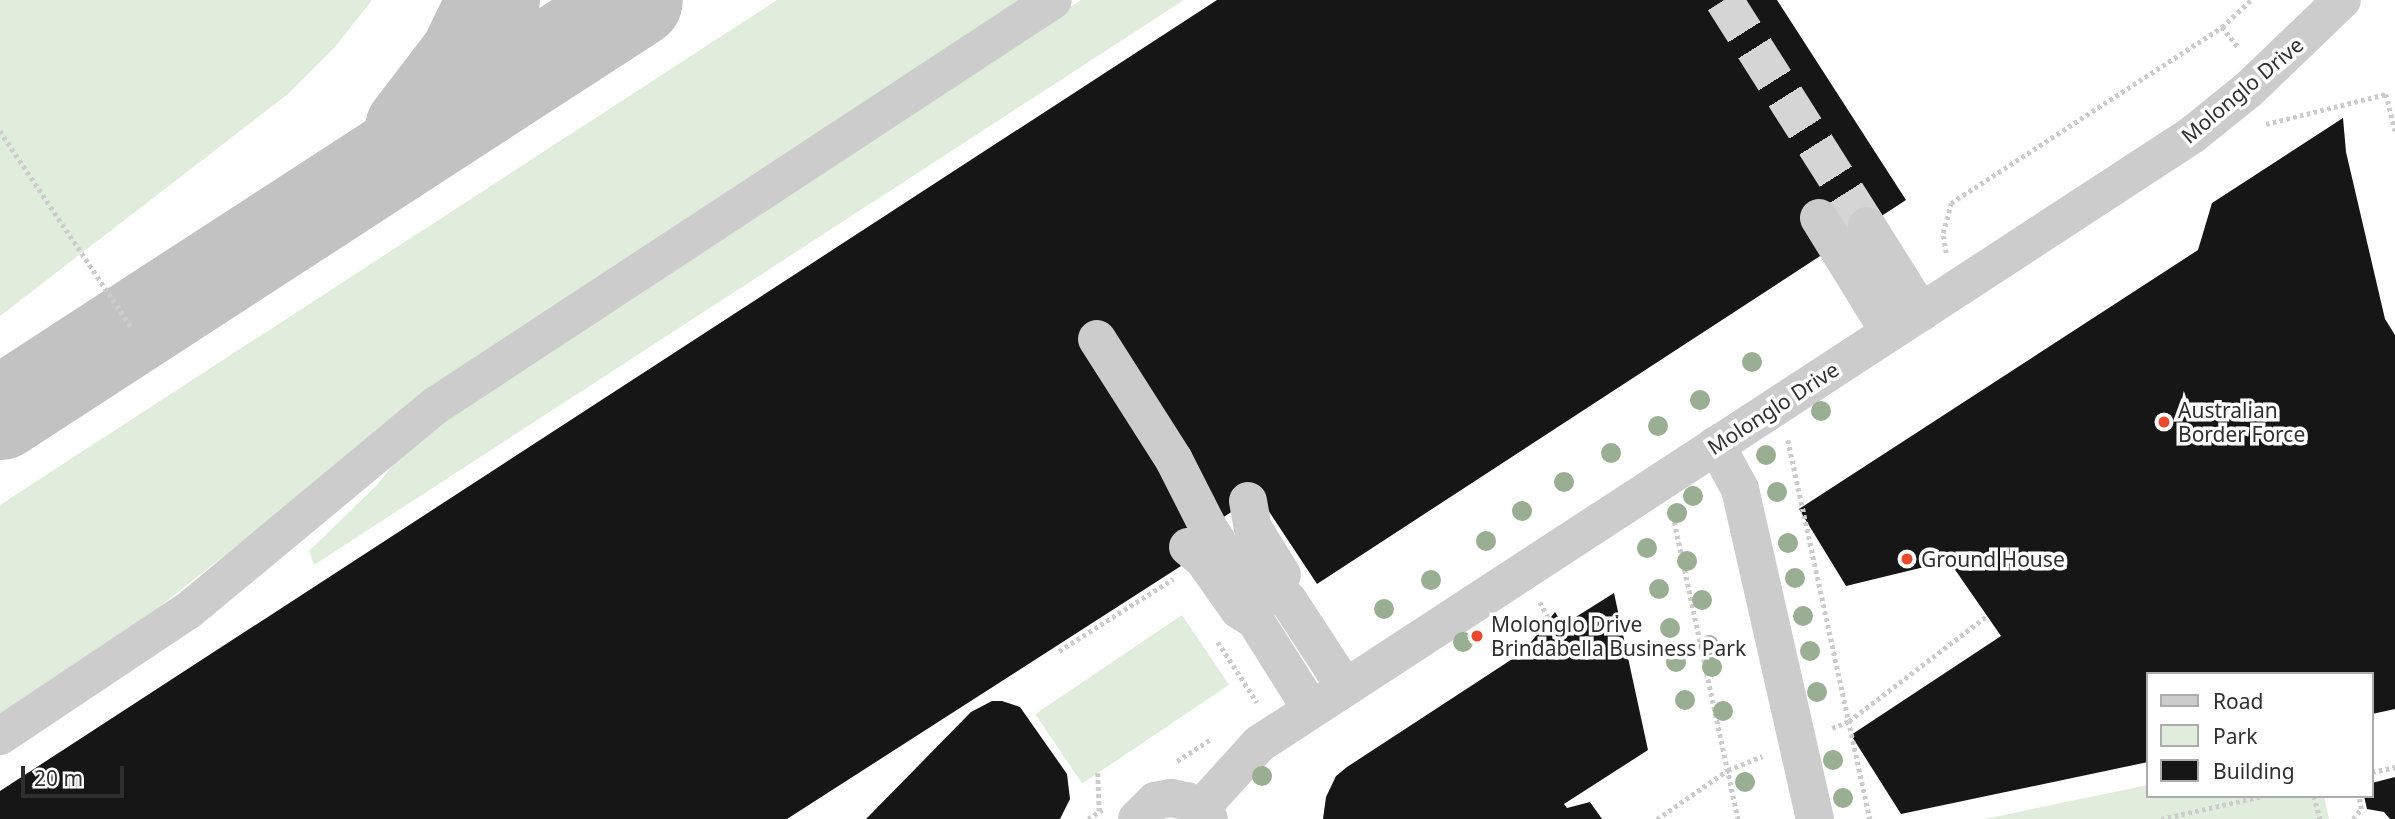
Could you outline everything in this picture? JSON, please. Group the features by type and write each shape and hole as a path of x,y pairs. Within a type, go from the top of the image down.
{"street":[{"path":"0,736 189,610 435,406 1053,0"},
{"name":"Molonglo Drive","path":"1204,814 1259,744 2192,135 2248,90 2342,0"},
{"path":"1819,218 1889,332"},
{"path":"1867,226 1921,312"},
{"path":"1097,339 1174,460 1208,527 1254,601 1255,621"},
{"path":"1716,445 1740,489 1815,819"},
{"path":"1174,460 1237,537 1269,590 1288,600"},
{"path":"1248,501 1253,528 1285,580 1288,600 1345,687"},
{"path":"1196,553 1239,610 1255,621 1311,709"},
{"path":"1137,819 1155,801 1171,798 1187,801 1204,814"}],"path":[{"path":"1948,262 1943,233 1951,203 2222,27 2250,0"},
{"path":"2255,126 2386,94 2395,131"},
{"path":"0,131 132,328"},
{"path":"1786,432 1870,819"},
{"path":"1672,507 1738,819"},
{"path":"1059,651 1196,553"},
{"path":"1537,595 1549,619"},
{"path":"1849,721 1987,616"},
{"path":"2374,772 2395,767"},
{"path":"1657,819 1728,770"},
{"path":"1098,773 1099,812"},
{"path":"2161,819 2254,798"},
{"path":"2315,798 2320,819"},
{"path":"2353,819 2361,809 2359,798"}],"green space":[{"path":"0,0 372,0 335,47 288,94 0,316"},
{"path":"777,0 1020,0 286,507 149,615 0,715 0,505"},
{"path":"1081,0 1184,0 314,565 309,551 377,485 399,457 438,427 520,369"},
{"path":"1182,615 1229,685 1082,784 1035,714"},
{"path":"2146,785 2146,798 2324,798 2329,819 1984,819"}],"building":[{"path":"1217,0 1777,0 1906,200 1317,584 1258,495 1172,550 1181,566 787,819 0,819 0,791"},
{"name":"Australian Border Force","path":"2343,118 2346,152 2385,319 2395,335 2395,709 2374,714 2374,672 2146,672 2146,762 1901,814 1851,735 2001,636 1949,561 1846,586 1799,509 2198,250 2212,203"},
{"path":"1614,593 1648,750 1564,804 1567,808 1590,802 1602,819 1323,819 1326,797 1336,776 1347,767 1523,652 1555,612 1563,625"},
{"path":"992,701 1020,707 1067,774 1070,799 1060,819 866,819 971,712"},
{"path":"2395,777 2395,819 2390,819 2384,812 2367,809 2364,798 2374,798 2374,782"}],"taxiway":[{"path":"411,128 466,56 493,0"},
{"path":"0,413 636,0"}],"tunnel":[{"path":"1724,0 1867,226"}],"place":[{"name":"Australian Border Force","path":"2164,422"},
{"name":"Ground House","path":"1907,559"},
{"name":"Molonglo Drive Brindabella Business Park","path":"1477,636"}]}
